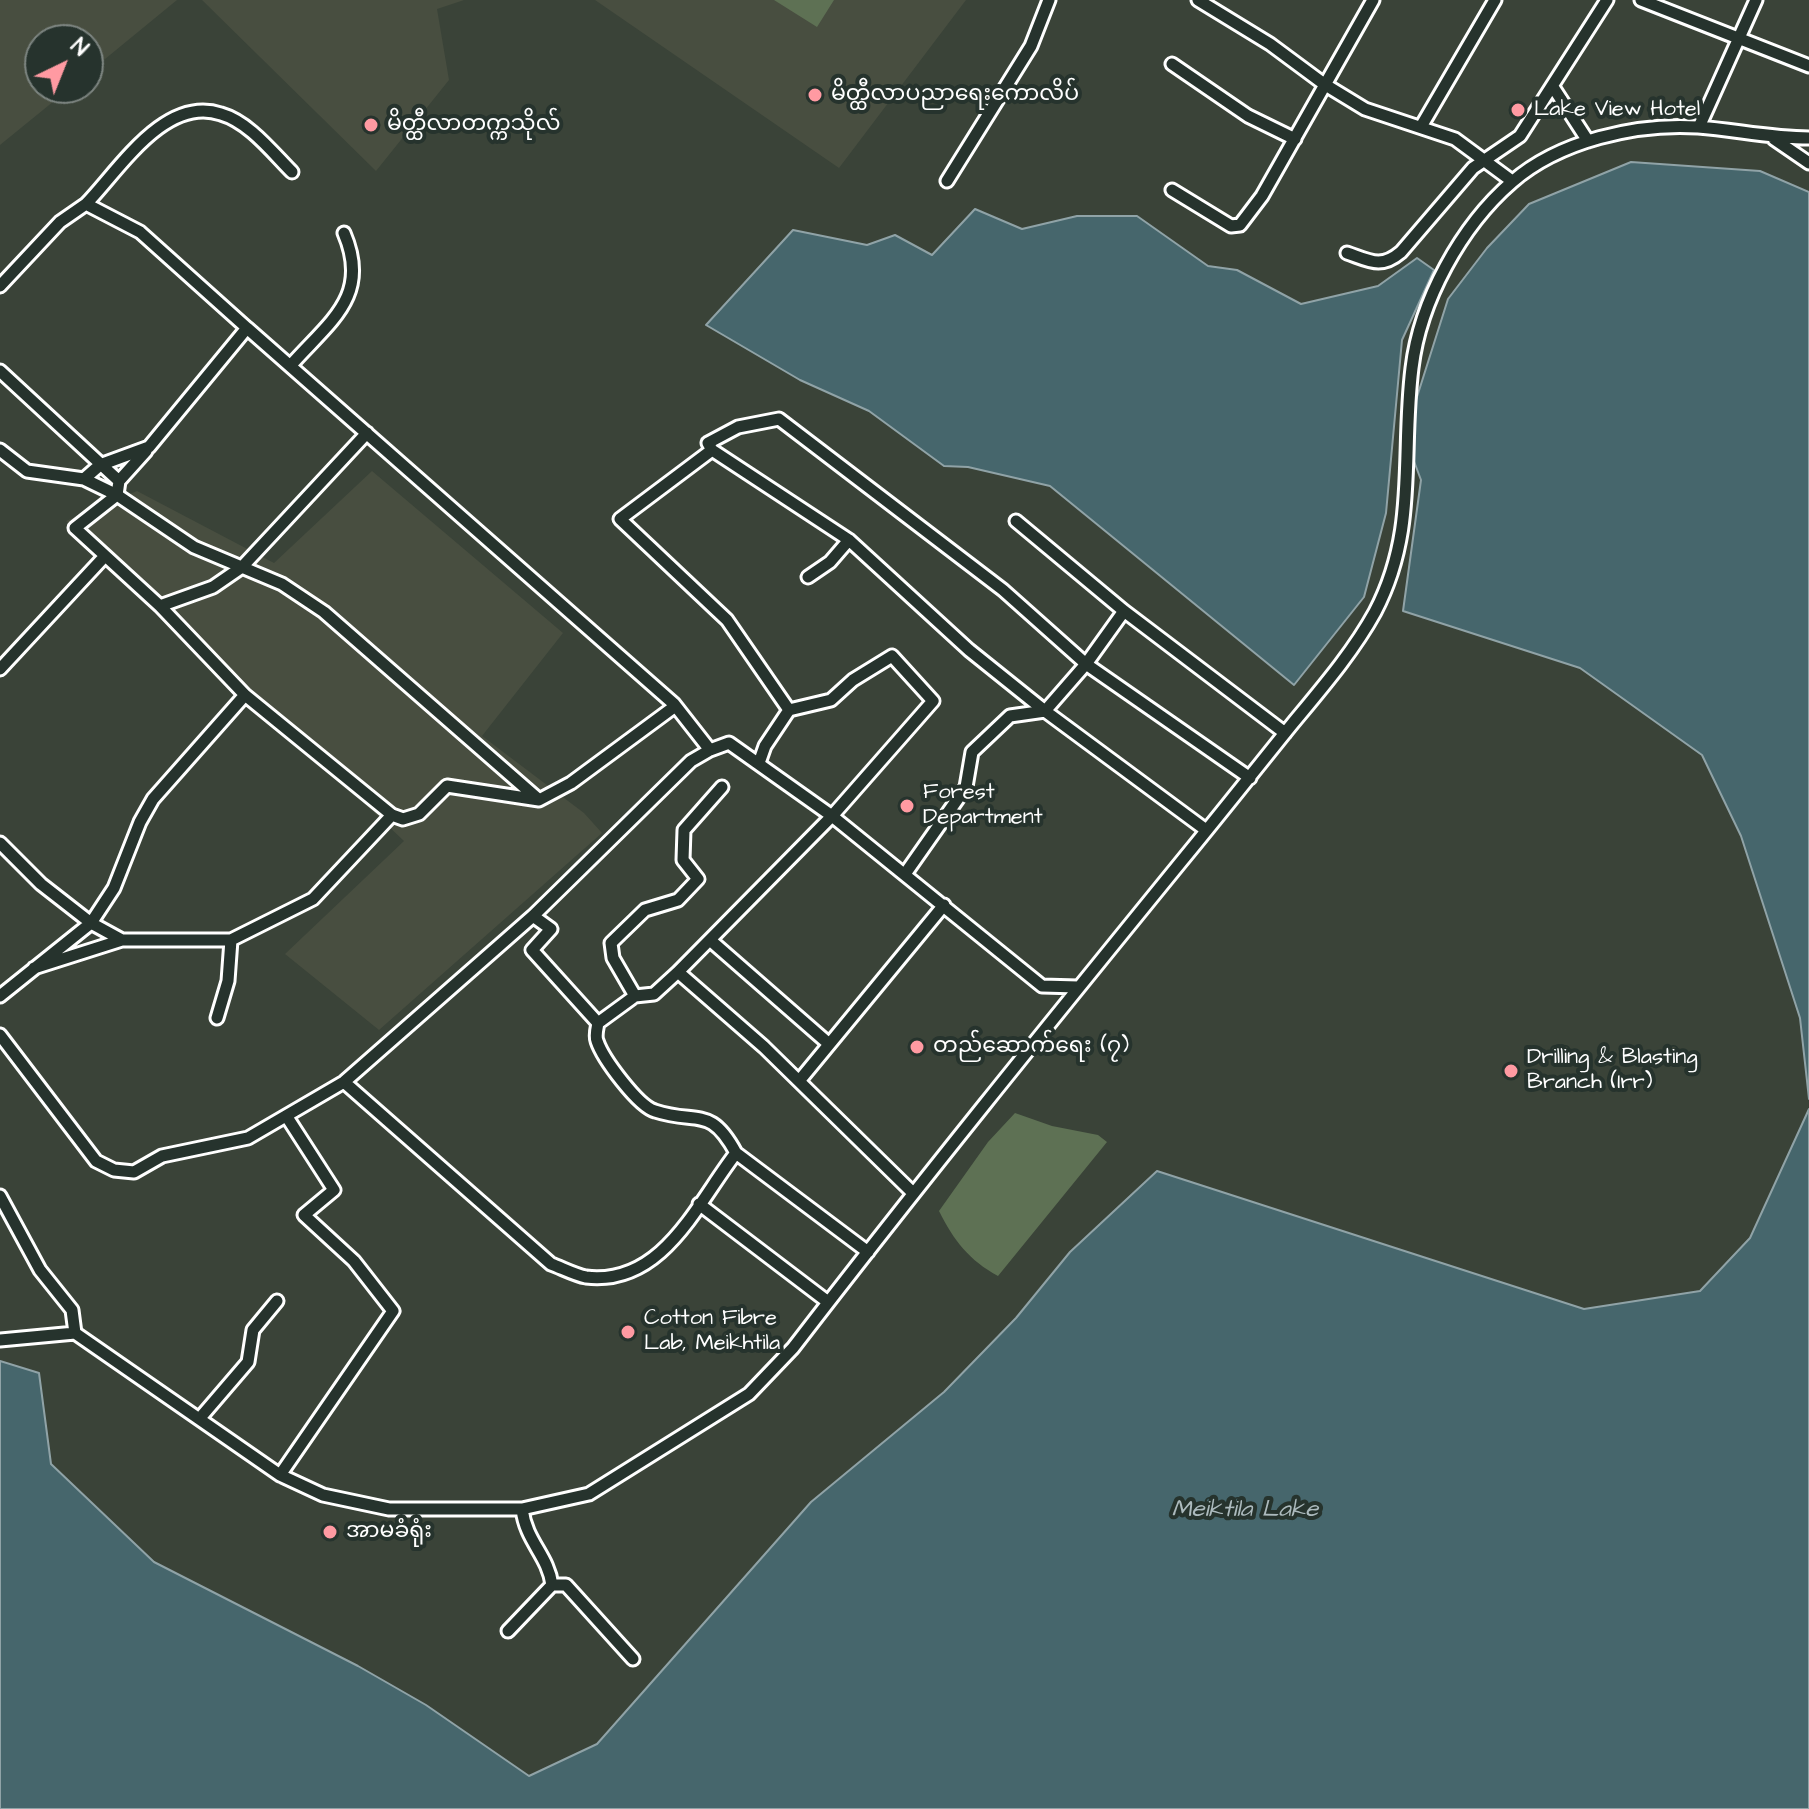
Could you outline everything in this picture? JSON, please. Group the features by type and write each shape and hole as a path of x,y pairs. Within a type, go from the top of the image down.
{"street":[{"path":"947,181 1031,46 1049,0"},
{"path":"1198,0 1270,44 1324,84 1365,109 1422,125 1455,139 1512,181"},
{"path":"1172,190 1231,226 1240,225 1262,196 1373,0"},
{"path":"1422,125 1495,0"},
{"path":"1347,253 1387,264 1473,168 1520,136 1607,0"},
{"path":"1641,0 1809,66"},
{"path":"1699,127 1756,0"},
{"path":"1172,64 1248,116 1295,139"},
{"path":"1553,87 1588,141"},
{"path":"0,286 60,222 86,204 170,119 197,111 222,114 257,136 292,172"},
{"path":"0,1340 75,1333 280,1475 323,1495 389,1509 522,1509 589,1494 727,1410 765,1380 1358,640 1393,574 1407,502 1412,367 1423,321 1436,287 1466,235 1512,181 1536,165 1588,141 1641,131 1699,127 1774,139 1809,138"},
{"path":"1774,139 1809,163"},
{"path":"86,204 140,232 674,707 710,750"},
{"path":"291,365 345,304 355,259 344,233"},
{"path":"247,328 119,481 117,495 75,528 160,606 245,695 392,815 403,819 419,814 447,786 539,800 571,783 674,707"},
{"path":"0,371 119,481"},
{"path":"1206,830 1045,711 969,650 849,540 712,450 708,443 738,427 779,419 1003,590 1086,664 1250,778"},
{"path":"160,606 213,587 242,567 367,433"},
{"path":"84,479 100,465 149,447"},
{"path":"0,450 27,471 84,479 117,495 194,547 282,584 324,612 539,800"},
{"path":"712,450 620,519 727,620 789,710"},
{"path":"1016,521 1124,611 1285,733"},
{"path":"808,577 830,562 849,540"},
{"path":"0,669 105,556"},
{"path":"905,874 966,787 972,752 1010,716 1045,711 1086,664 1124,611"},
{"path":"759,763 765,746 789,710 831,700 853,680 892,656 933,701 832,816 678,972 654,994 635,996 598,1023 596,1040 626,1087 652,1111 702,1117 725,1132 736,1153 868,1252"},
{"path":"0,996 91,923 114,888 153,799 245,695"},
{"path":"0,1035 96,1161 114,1170 134,1172 162,1156 248,1138 344,1082 533,916 691,761 729,743 832,816 1042,986 1078,987"},
{"path":"635,996 613,958 611,943 645,910 678,900 698,879 683,860 684,830 722,787"},
{"path":"34,968 122,940 231,940 313,899 392,815"},
{"path":"0,843 41,884 91,923 122,940"},
{"path":"799,1081 944,905"},
{"path":"533,916 551,929 532,950 598,1023"},
{"path":"217,1018 228,981 231,940"},
{"path":"710,940 829,1044"},
{"path":"678,972 799,1081 913,1193"},
{"path":"344,1082 551,1264 585,1277 617,1276 651,1263 677,1235 736,1153"},
{"path":"280,1475 393,1311 354,1261 304,1215 334,1190 287,1117"},
{"path":"0,1196 40,1270 72,1310 75,1333"},
{"path":"699,1204 828,1302"},
{"path":"200,1418 248,1362 253,1330 277,1301"},
{"path":"522,1509 525,1531 550,1570 552,1585"},
{"path":"508,1631 552,1585 566,1585 633,1659"}],"shaded area":[{"path":"0,0 177,0 104,60 104,24 24,24 24,104 50,104 0,145"},
{"name":"မိတ္ထီလာတက္ကသိုလ်","path":"202,0 464,0 437,9 449,80 376,171"},
{"name":"မိတ္ထီလာပညာရေးကောလိပ်","path":"595,0 966,0 839,168"},
{"path":"372,471 563,633 482,736 584,813 602,833 379,1030 285,954 404,841 66,521 137,491 274,563"}],"green space":[{"path":"774,0 834,0 817,27"},
{"path":"1015,1113 1052,1126 1098,1135 1107,1142 998,1276 963,1249 939,1211 988,1142"}],"water":[{"path":"1631,162 1760,171 1809,192 1809,1099 1800,1018 1741,836 1702,755 1580,668 1403,611 1421,480 1412,456 1416,400 1448,299 1487,248 1529,204"},
{"path":"975,209 1022,229 1077,216 1137,216 1208,266 1237,270 1301,304 1378,286 1417,258 1434,270 1402,340 1386,513 1364,597 1294,685 1050,486 968,467 944,466 869,411 800,380 706,325 793,230 867,245 895,235 932,255"},
{"name":"Meiktila Lake","path":"1809,1109 1809,1809 0,1809 0,1361 39,1373 51,1464 154,1562 358,1666 426,1705 529,1776 597,1744 811,1502 944,1392 1016,1318 1070,1252 1157,1171 1584,1309 1700,1291 1750,1238"}],"place":[{"name":"မိတ္ထီလာပညာရေးကောလိပ်","path":"815,95"},
{"name":"Lake View Hotel","path":"1518,110"},
{"name":"မိတ္ထီလာတက္ကသိုလ်","path":"371,125"},
{"name":"Forest Department","path":"907,806"},
{"name":"တည်ဆောက်ရေး (၇)","path":"917,1047"},
{"name":"Drilling & Blasting Branch (Irr)","path":"1511,1071"},
{"name":"Cotton Fibre Lab, Meikhtila","path":"628,1332"},
{"name":"အာမခံရုံး","path":"330,1532"}]}
